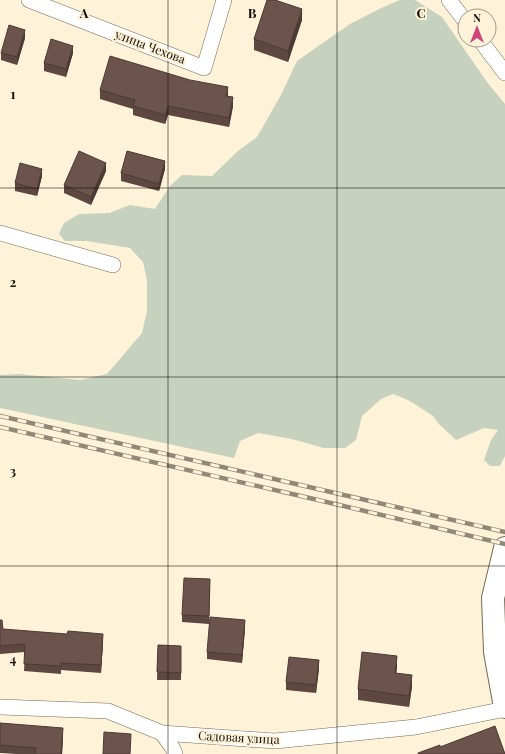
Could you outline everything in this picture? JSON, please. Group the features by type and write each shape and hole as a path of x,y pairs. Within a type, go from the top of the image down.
{"street":[{"name":"улица Чехова","path":"29,0 204,68 224,0"},
{"path":"449,0 457,10"},
{"path":"486,48 505,73"},
{"path":"0,233 113,266"},
{"path":"505,548 493,598 494,652 505,708"},
{"name":"Садовая улица","path":"0,708 108,711 162,733 275,741 416,727 505,708"},
{"path":"162,733 175,754"}],"green space":[{"path":"400,0 415,0 442,17 457,39 457,48 463,48 487,82 505,104 505,456 500,466 490,466 484,460 491,440 498,430 484,428 456,440 439,424 433,416 410,401 393,394 381,399 362,416 356,440 345,448 324,448 292,439 258,433 240,441 234,458 0,408 0,375 19,374 80,380 107,374 142,333 147,311 147,280 143,262 130,248 87,241 65,241 59,234 64,223 79,214 109,213 130,205 155,209 170,186 182,175 212,176 238,151 257,137 281,95 297,61 350,24"}],"building":[{"path":"267,0 275,0 302,9 288,51 254,39"},
{"path":"9,25 25,30 17,57 1,53"},
{"path":"51,39 73,46 66,69 44,63"},
{"path":"110,56 190,80 228,87 226,96 233,97 229,118 168,106 165,115 133,106 135,100 100,90"},
{"path":"79,151 106,163 91,197 64,185"},
{"path":"127,151 165,161 159,184 121,173"},
{"path":"20,163 42,169 37,189 15,183"},
{"path":"184,578 210,579 209,616 182,615"},
{"path":"210,617 245,620 242,655 207,652"},
{"path":"0,620 2,620 3,629 67,634 68,631 103,634 101,665 61,663 61,666 24,664 25,644 0,646"},
{"path":"158,645 181,646 181,673 157,672"},
{"path":"362,652 397,656 395,673 412,675 409,696 358,689"},
{"path":"289,657 319,660 316,685 286,682"},
{"path":"0,723 63,728 61,754 35,754 36,748 0,745"},
{"path":"495,726 505,754 418,754 440,745 440,747"},
{"path":"104,732 131,734 130,754 103,754"}],"railway":[{"path":"0,416 505,532"},
{"path":"0,427 505,544"}]}
